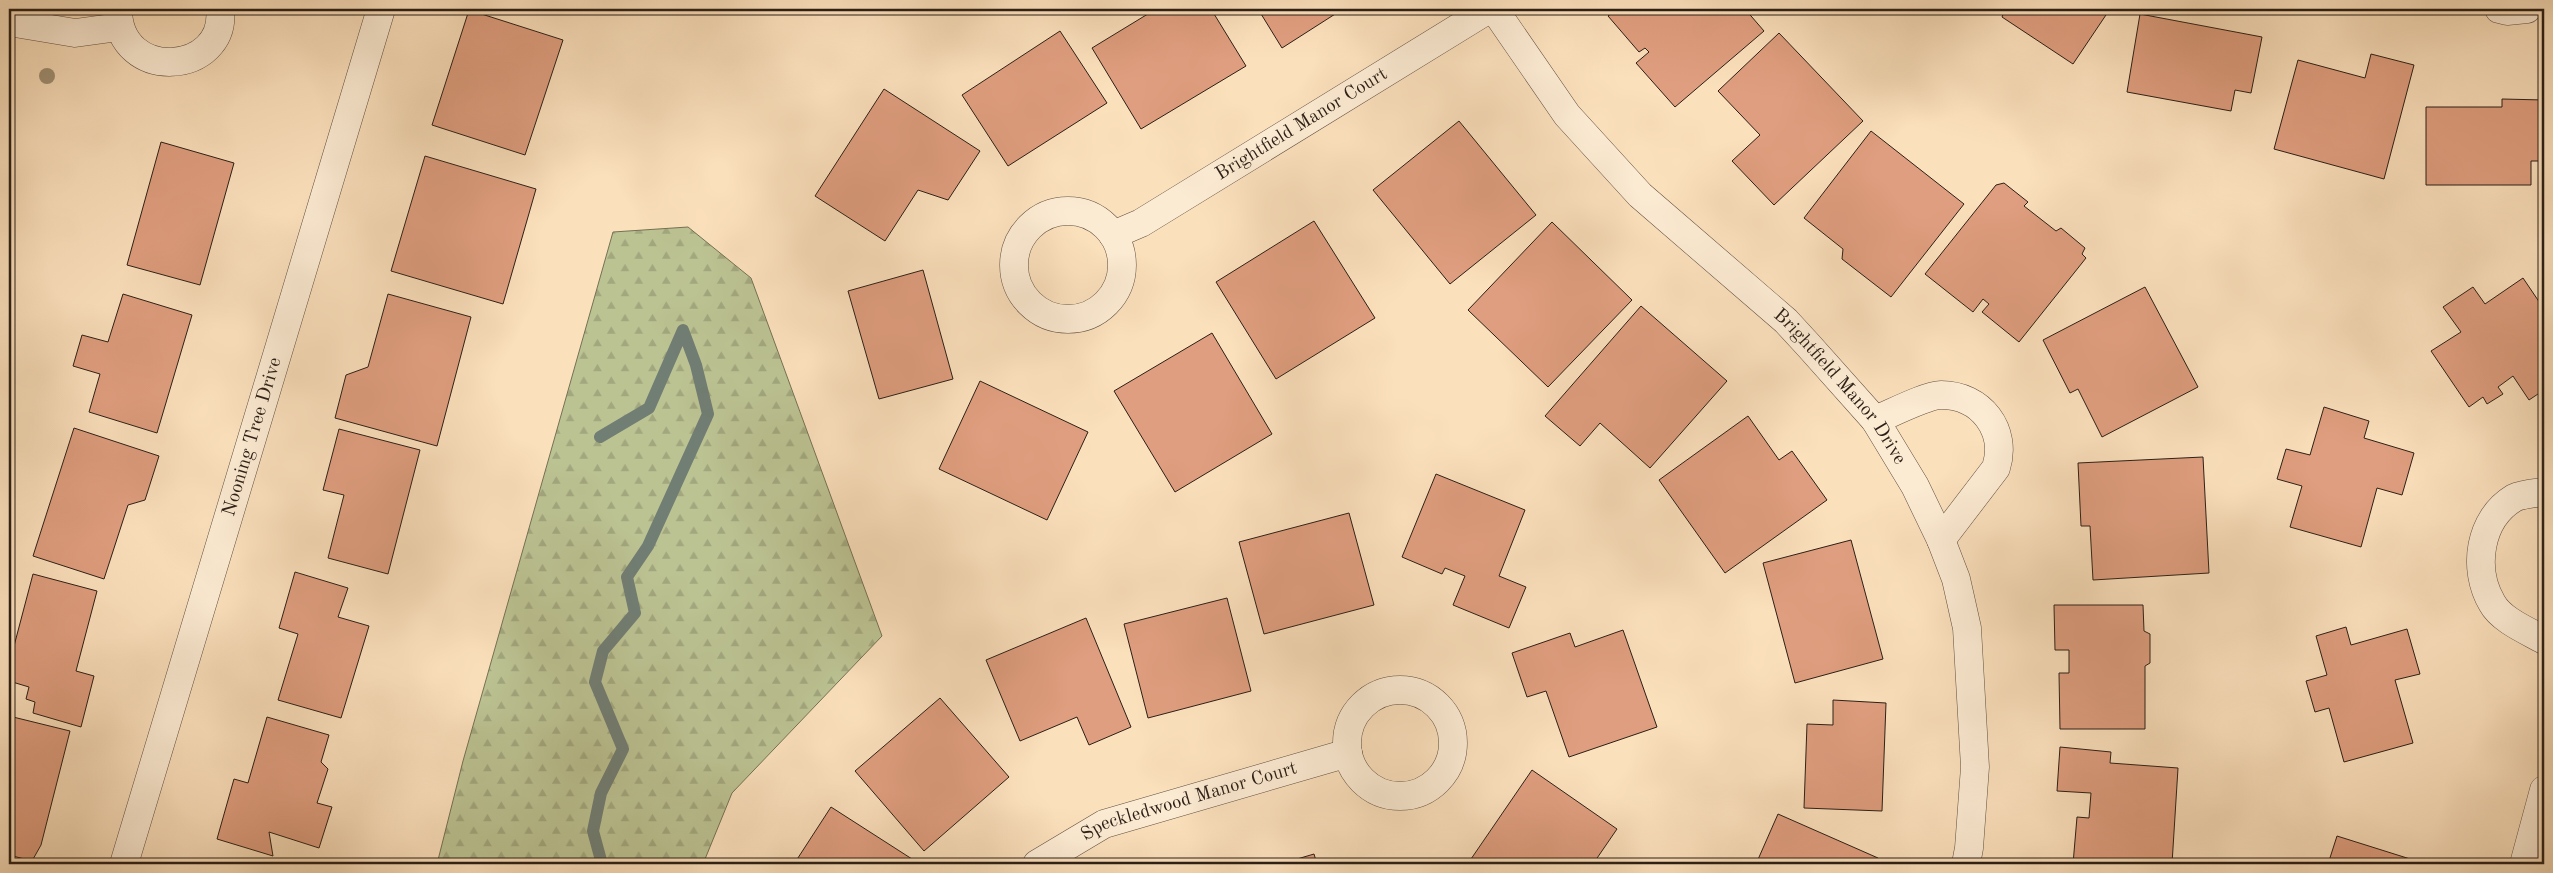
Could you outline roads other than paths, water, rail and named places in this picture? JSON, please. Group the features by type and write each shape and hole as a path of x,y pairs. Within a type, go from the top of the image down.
{"street":[{"path":"9,22 75,33 119,18 128,42 141,55 157,62 175,63 192,58 206,47 216,33 221,16 220,9"},
{"name":"Nooning Tree Drive","path":"124,864 381,9"},
{"name":"Brightfield Manor Court","path":"1113,235 1141,223 1488,9"},
{"name":"Brightfield Manor Drive","path":"1494,9 1567,116 1640,195 1786,321 1875,420 1915,486 1941,540 1956,579 1967,628 1975,767 1969,848 1966,864"},
{"path":"2499,9 2508,11 2527,9"},
{"path":"1875,420 1939,395 1958,397 1988,414 1996,429 2000,454 1996,468 1941,540"},
{"path":"2544,492 2515,498 2491,520 2480,551 2482,579 2492,604 2511,620 2544,640"},
{"name":"Speckledwood Manor Court","path":"1037,864 1104,824 1348,753"},
{"path":"2524,864 2544,790"}],"waterway":[{"path":"600,437 649,408 683,330 696,365 708,414 648,546 627,577 635,613 603,651 595,682 623,749 601,793 593,831 602,864"}]}
